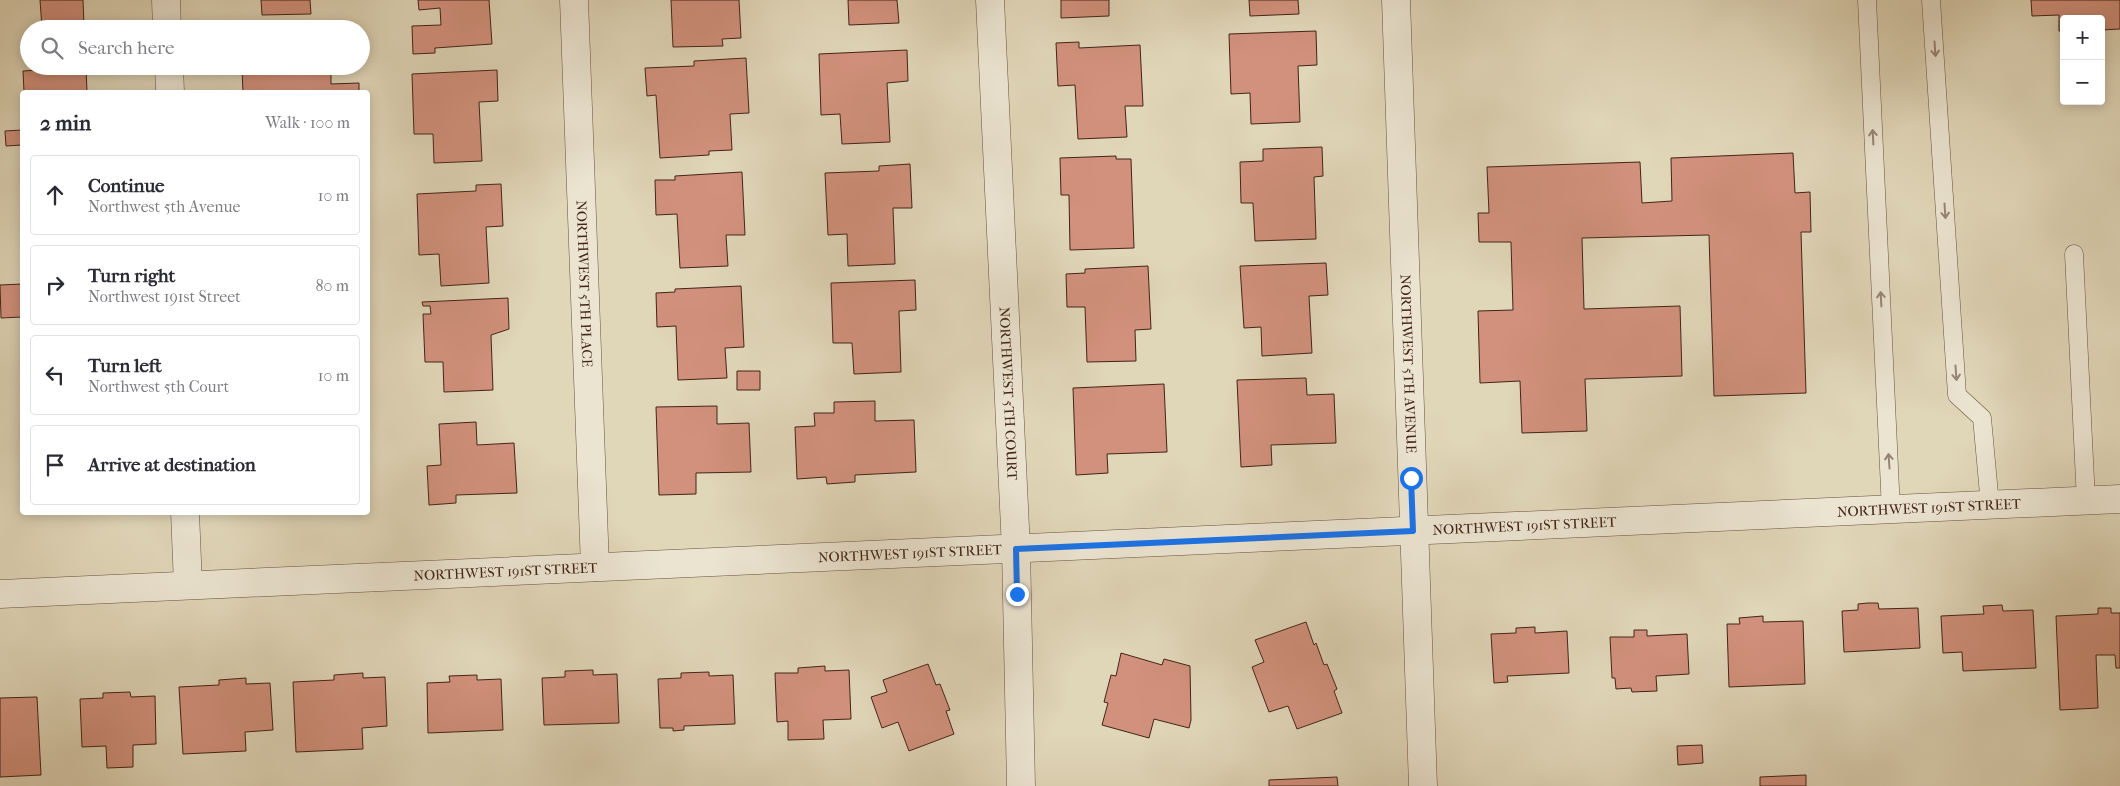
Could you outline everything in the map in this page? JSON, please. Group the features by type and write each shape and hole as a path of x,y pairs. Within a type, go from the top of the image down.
{"street":[{"path":"166,0 167,20"},
{"name":"NORTHWEST 5TH PLACE","path":"574,0 595,567"},
{"name":"NORTHWEST 5TH COURT","path":"990,0 1016,549 1021,786"},
{"name":"NORTHWEST 5TH AVENUE","path":"1396,0 1423,786"},
{"path":"169,75 170,90"},
{"name":"NORTHWEST 191ST STREET","path":"0,594 2120,499"},
{"path":"185,515 188,585"}],"lane":[{"path":"1867,0 1891,510"},
{"path":"1931,0 1957,395 1982,418 1990,505"},
{"path":"2074,254 2086,501"}],"building":[{"path":"40,0 83,0 84,20 41,20"},
{"path":"261,0 310,0 311,14 262,15"},
{"path":"418,0 489,0 492,44 435,48 435,53 413,54 412,26 441,25 440,8 419,10"},
{"path":"671,0 739,0 741,38 722,39 723,46 673,47"},
{"path":"848,0 897,0 899,23 849,25"},
{"path":"1061,0 1109,0 1109,16 1061,18"},
{"path":"1249,0 1298,0 1299,14 1250,16"},
{"path":"2031,0 2120,0 2120,29 2105,30 2105,15 2060,15 2060,31 2059,15 2032,16"},
{"path":"1316,31 1317,65 1298,66 1300,122 1251,124 1250,93 1231,94 1229,34"},
{"path":"1079,42 1079,48 1140,45 1143,106 1125,106 1127,137 1078,139 1075,85 1058,86 1056,43"},
{"path":"907,50 908,81 887,83 890,142 842,144 840,114 821,115 819,54"},
{"path":"746,58 749,113 730,114 732,150 709,151 709,155 660,158 656,95 647,96 645,68 694,66 694,61"},
{"path":"497,70 498,101 479,102 482,161 434,163 433,134 414,134 412,74"},
{"path":"23,75 86,75 87,90 24,90"},
{"path":"242,75 331,75 331,84 359,83 359,90 243,90"},
{"path":"20,130 20,145 6,146 5,131"},
{"path":"1322,147 1323,176 1314,177 1316,239 1255,241 1253,203 1241,203 1240,162 1263,161 1263,149"},
{"path":"1793,153 1795,193 1810,192 1811,232 1801,232 1806,393 1714,396 1709,235 1582,238 1584,309 1680,306 1682,376 1585,379 1587,431 1522,433 1520,381 1480,383 1478,311 1513,310 1511,242 1479,242 1478,213 1489,213 1487,167 1640,162 1642,203 1672,201 1671,158"},
{"path":"1116,156 1116,159 1131,159 1134,248 1070,250 1069,195 1061,195 1060,158"},
{"path":"910,164 912,208 893,208 895,264 848,266 847,234 828,235 825,173 879,171 879,166"},
{"path":"742,172 745,235 726,235 728,266 680,268 677,214 656,215 655,180 675,180 675,176"},
{"path":"501,184 503,226 486,227 489,283 441,286 439,254 419,255 417,194 476,191 476,185"},
{"path":"1326,263 1328,295 1309,296 1312,353 1262,356 1261,327 1244,328 1240,266"},
{"path":"1148,266 1151,329 1135,330 1136,361 1087,362 1085,307 1067,307 1066,274 1085,273 1085,269"},
{"path":"915,280 916,310 899,311 901,372 854,374 852,343 833,343 831,283"},
{"path":"20,284 20,317 1,318 0,285"},
{"path":"741,286 744,347 725,348 727,378 678,380 676,326 657,327 656,293 675,292 675,289"},
{"path":"508,298 509,329 491,335 493,390 444,392 443,362 425,362 423,314 431,314 430,306 423,306 422,302"},
{"path":"737,371 760,371 760,390 737,390"},
{"path":"1306,378 1307,395 1334,394 1336,443 1271,445 1272,465 1241,467 1237,380"},
{"path":"1164,384 1167,452 1107,454 1108,473 1076,475 1073,388"},
{"path":"875,401 875,421 914,420 916,472 855,475 855,482 827,484 826,477 797,479 795,427 815,426 814,413 834,413 834,402"},
{"path":"717,406 717,424 749,423 751,472 696,473 696,494 659,495 656,407"},
{"path":"476,422 477,445 514,443 517,493 456,495 456,503 429,505 427,466 441,465 439,424"},
{"path":"1878,603 1879,609 1918,608 1920,648 1844,652 1842,611 1858,610 1858,604"},
{"path":"2002,605 2003,611 2033,610 2036,668 1963,671 1962,652 1943,653 1941,616 1984,614 1983,606"},
{"path":"2098,608 2111,608 2111,613 2120,613 2120,668 2116,668 2115,655 2096,655 2098,708 2060,710 2056,616 2098,614"},
{"path":"1763,616 1763,622 1803,621 1805,684 1729,687 1727,624 1740,624 1739,618"},
{"path":"1306,622 1314,645 1316,643 1324,665 1327,664 1337,689 1334,691 1342,713 1297,729 1288,706 1269,712 1252,667 1264,662 1255,640"},
{"path":"1535,627 1535,633 1567,631 1569,673 1507,676 1508,682 1494,683 1491,634 1516,633 1516,628"},
{"path":"1634,630 1647,630 1647,636 1687,634 1689,674 1656,676 1657,691 1632,692 1631,688 1616,689 1615,678 1612,678 1610,637 1634,637"},
{"path":"1121,653 1162,665 1164,659 1190,666 1191,720 1189,728 1154,719 1149,738 1102,725 1108,703 1104,702 1111,675 1116,676"},
{"path":"928,664 936,685 940,684 950,710 946,711 954,734 909,751 898,722 882,728 871,697 887,692 883,680"},
{"path":"825,666 825,671 849,670 851,719 823,720 824,739 788,740 788,721 777,722 775,673 798,673 798,668"},
{"path":"593,670 593,675 617,674 619,723 544,725 542,678 565,677 565,671"},
{"path":"709,672 709,676 733,675 735,724 684,726 684,730 673,731 673,728 660,728 658,679 681,678 681,673"},
{"path":"363,673 363,678 385,677 387,726 362,728 363,749 296,752 293,682 334,680 334,675"},
{"path":"477,675 477,680 501,679 503,730 428,733 427,683 450,682 449,676"},
{"path":"246,678 246,684 270,683 273,730 245,732 246,751 183,754 179,687 219,685 219,680"},
{"path":"130,692 131,697 155,696 156,744 133,745 133,767 107,768 106,746 82,747 80,699 103,698 103,693"},
{"path":"37,697 41,775 0,777 0,698"},
{"path":"1702,745 1703,763 1678,765 1677,746"},
{"path":"1806,775 1806,786 1760,786 1760,777"},
{"path":"1337,777 1338,786 1269,786 1269,780"}],"route":[{"path":"1017,594 1016,549 1413,531 1411,478"}]}
